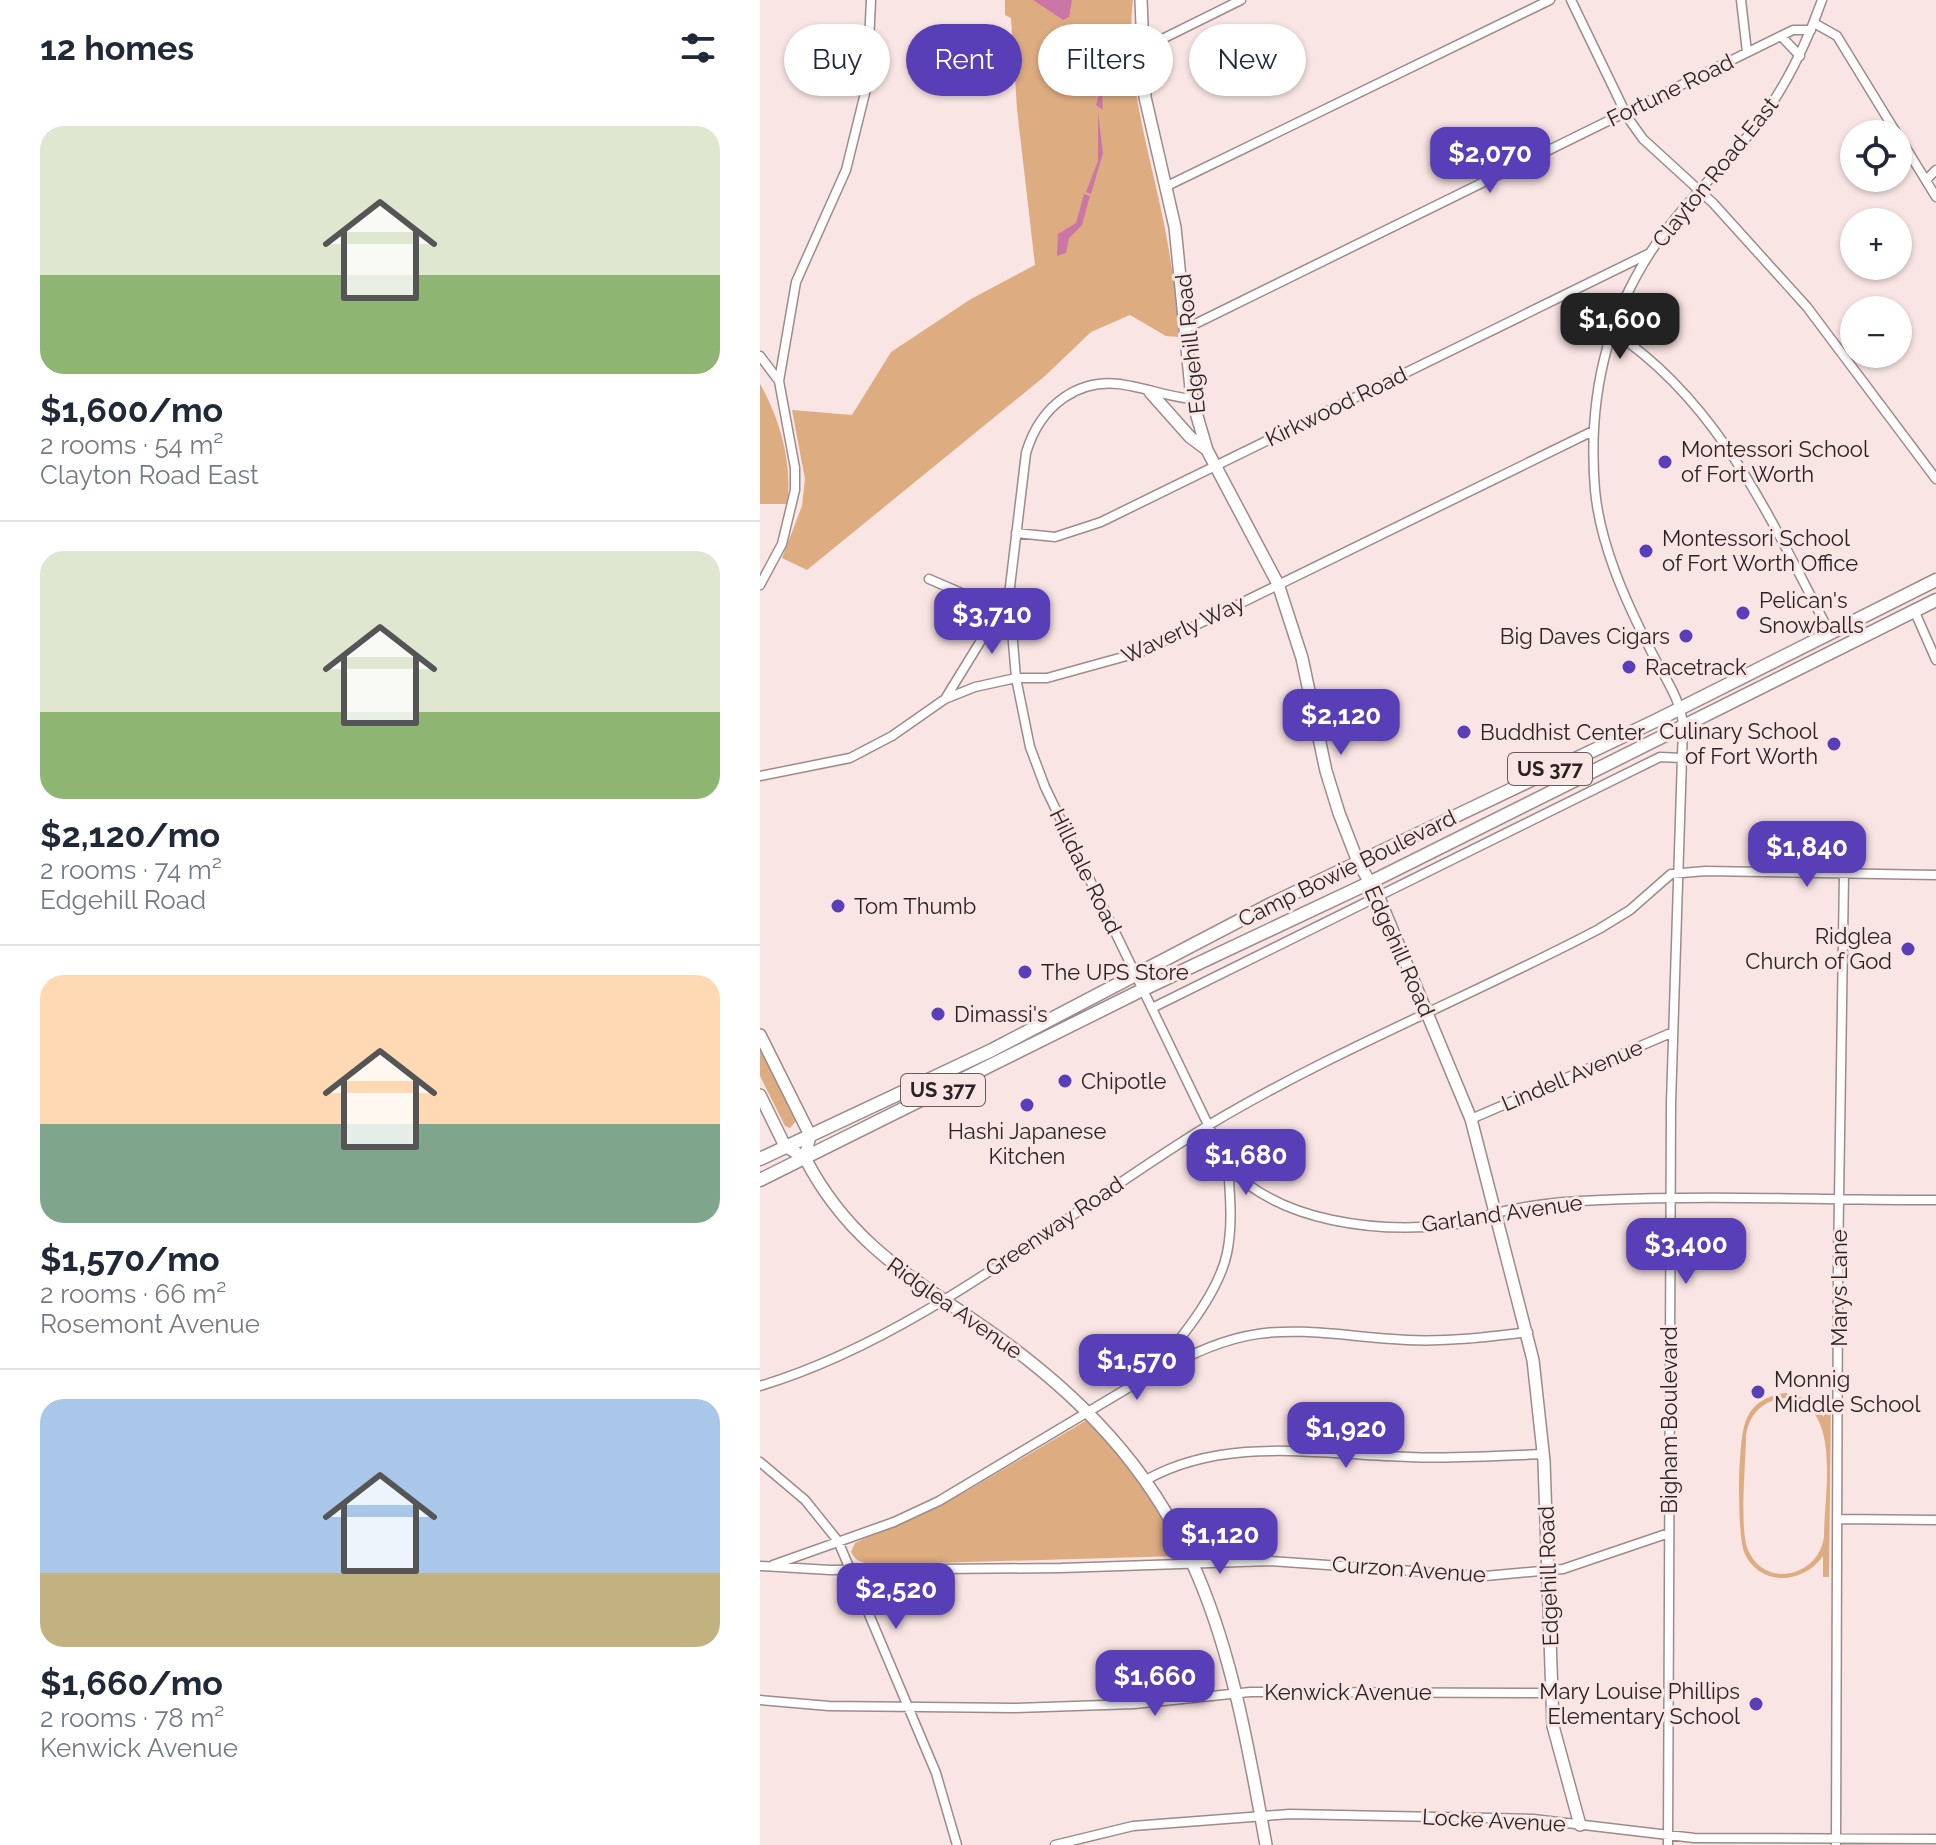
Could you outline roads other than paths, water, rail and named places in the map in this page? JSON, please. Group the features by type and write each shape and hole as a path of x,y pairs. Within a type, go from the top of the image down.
{"main road":[{"name":"Camp Bowie Boulevard","path":"760,1159 992,1050 1135,973 1358,862 1679,709 1936,580"},
{"path":"1906,594 1914,610"},
{"name":"Camp Bowie Boulevard","path":"760,1180 1144,989 1369,883 1936,600"},
{"path":"1830,633 1838,648"},
{"path":"1523,782 1532,799"},
{"path":"956,1084 955,1072 992,1050"}],"street":[{"path":"760,585 782,544 795,490 795,468 779,381 796,282 846,170 861,112 870,57 871,0"},
{"name":"Edgehill Road","path":"1141,0 1141,24"},
{"path":"1173,33 1241,0"},
{"path":"1165,187 1550,0"},
{"path":"1571,0 1625,112 1656,154 1699,192 1807,307 1936,479"},
{"path":"1741,0 1747,52"},
{"name":"Clayton Road East","path":"1679,709 1637,624 1609,549 1597,501 1593,431 1597,386 1612,331 1650,253 1769,109 1800,56 1822,0"},
{"path":"1812,26 1837,36 1889,120"},
{"name":"Fortune Road","path":"1187,328 1747,52 1793,30 1812,26"},
{"path":"1781,36 1800,56"},
{"name":"Edgehill Road","path":"1145,96 1175,227 1192,399 1207,450 1278,584 1302,658 1329,782 1358,862 1379,898 1471,1119 1528,1332 1543,1454 1552,1693 1560,1761 1580,1825"},
{"path":"1912,157 1936,197"},
{"path":"1926,180 1936,170"},
{"name":"Kirkwood Road","path":"1016,533 1055,537 1077,531 1650,253"},
{"path":"1612,331 1667,373 1704,412 1731,450 1830,633"},
{"path":"760,356 779,381"},
{"name":"Hilldale Road","path":"1135,1384 1156,1368 1180,1339 1226,1257 1231,1208 1228,1166 1211,1124 1037,768 1016,678 1009,595 1026,453 1032,433 1049,408 1069,393 1105,385 1128,385 1192,399"},
{"path":"1150,392 1190,437 1207,450"},
{"name":"Waverly Way","path":"760,776 850,758 892,736 945,699 989,683 1016,678 1047,678 1114,662 1593,431"},
{"path":"929,579 1001,610"},
{"name":"Hilldale Road","path":"945,699 1009,595"},
{"path":"1914,610 1936,660"},
{"name":"Bigham Boulevard","path":"1668,1840 1670,1200 1683,726 1679,709"},
{"path":"1152,1008 1660,757 1682,758"},
{"path":"1678,873 1936,875"},
{"name":"Greenway Road","path":"760,1386 841,1354 942,1299 1211,1124 1298,1076 1524,969 1599,929 1630,910 1671,874 1678,873"},
{"name":"Marys Lane","path":"1836,1842 1844,874"},
{"name":"Lindell Avenue","path":"1471,1119 1673,1032"},
{"path":"760,1035 810,1135 805,1158 785,1146 760,1095"},
{"name":"Ridglea Avenue","path":"805,1158 829,1201 874,1251 1027,1358 1090,1413 1146,1480 1194,1562 1214,1614 1235,1693 1266,1845"},
{"name":"Garland Avenue","path":"1228,1166 1264,1196 1297,1210 1340,1220 1453,1225 1495,1213 1585,1201 1936,1200"},
{"path":"764,1566 894,1522 939,1501 1135,1384 1214,1343 1265,1331 1313,1329 1409,1340 1460,1340 1528,1332"},
{"path":"1146,1480 1188,1459 1255,1450 1411,1457 1543,1454"},
{"path":"760,1462 805,1500 838,1541 948,1805 957,1845"},
{"path":"1838,1519 1936,1520"},
{"name":"Curzon Avenue","path":"764,1566 852,1570 1061,1568 1194,1562 1324,1563 1485,1576 1549,1571 1609,1555 1669,1533"},
{"name":"Kenwick Avenue","path":"760,1700 829,1706 909,1707 1134,1704 1235,1693 1338,1690 1552,1693"},
{"name":"Locke Avenue","path":"1055,1845 1133,1826 1261,1816 1377,1814 1533,1819 1668,1840 1836,1842 1936,1839"},
{"path":"1084,1845 1094,1834"}],"place":[{"name":"Montessori School of Fort Worth","path":"1665,462"},
{"name":"Montessori School of Fort Worth Office","path":"1646,551"},
{"name":"Pelican's Snowballs","path":"1743,613"},
{"name":"Big Daves Cigars","path":"1686,636"},
{"name":"Racetrack","path":"1629,667"},
{"name":"Buddhist Center","path":"1464,732"},
{"name":"Culinary School of Fort Worth","path":"1834,744"},
{"name":"Tom Thumb","path":"838,906"},
{"name":"Ridglea Church of God","path":"1908,949"},
{"name":"The UPS Store","path":"1025,972"},
{"name":"Dimassi's","path":"938,1014"},
{"name":"Chipotle","path":"1065,1081"},
{"name":"Hashi Japanese Kitchen","path":"1027,1105"},
{"name":"Monnig Middle School","path":"1758,1392"},
{"name":"Mary Louise Phillips Elementary School","path":"1756,1704"}]}
